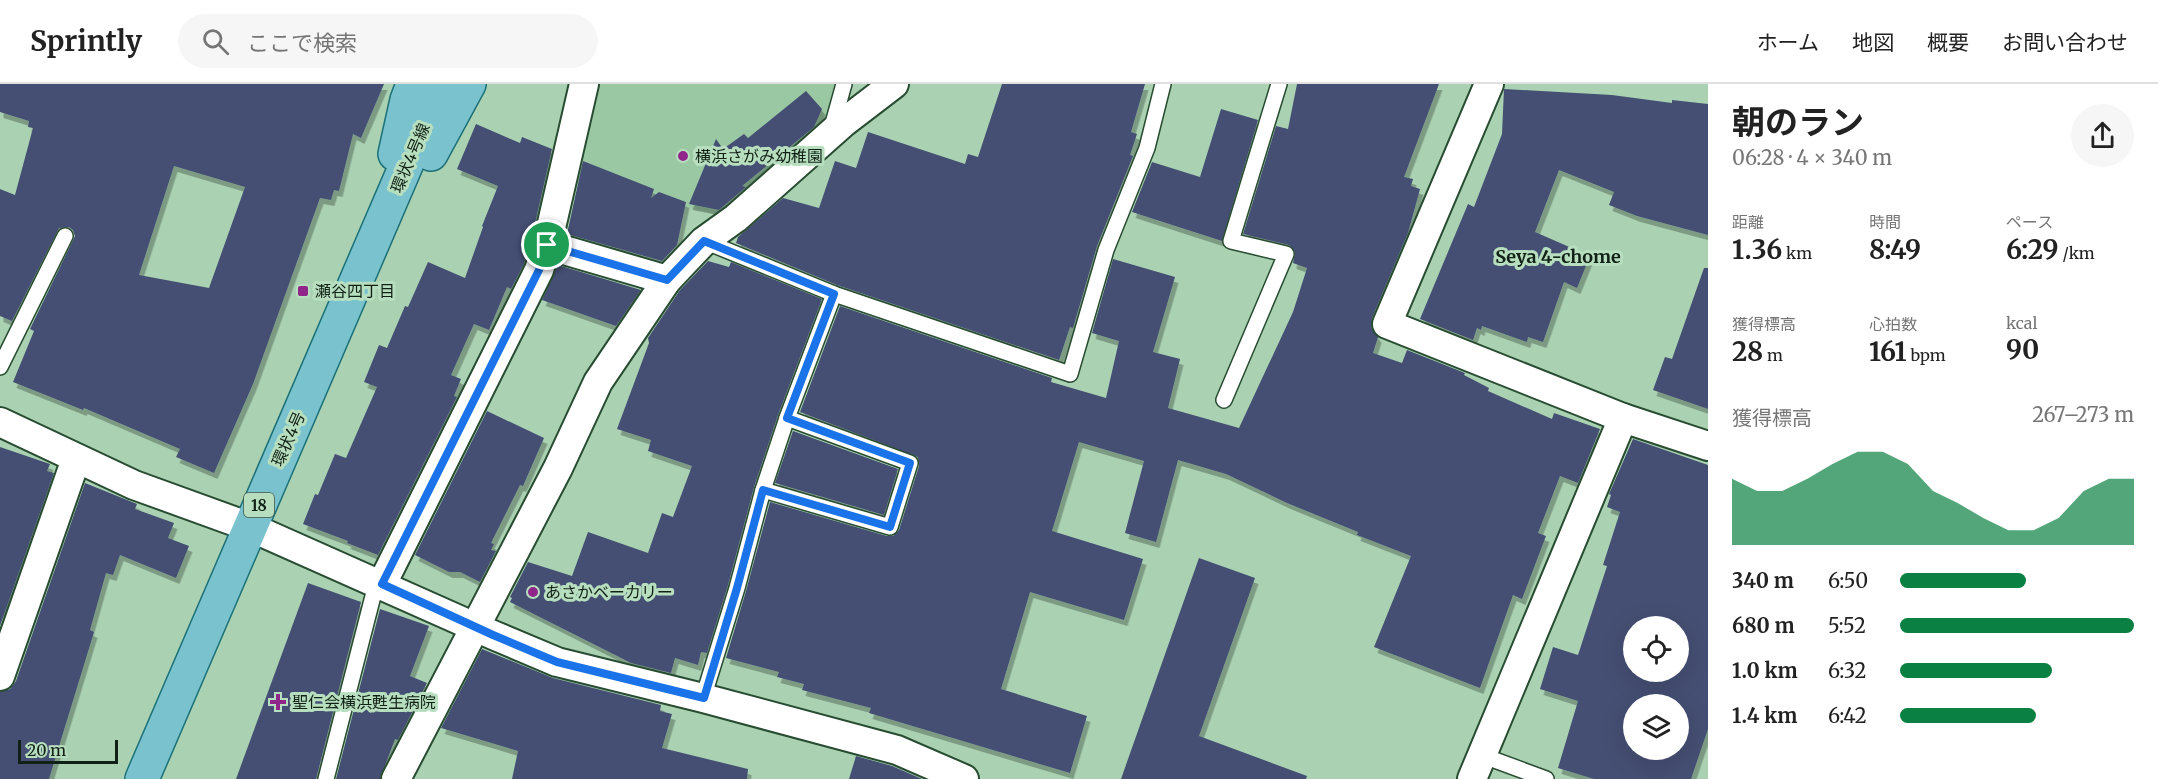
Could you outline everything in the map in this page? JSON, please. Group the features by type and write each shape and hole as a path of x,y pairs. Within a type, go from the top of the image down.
{"main road":[{"name":"18","path":"378,232 407,100 413,84"},
{"name":"環状4号線","path":"378,232 441,84"},
{"name":"18","path":"378,232 434,150 470,84"},
{"name":"環状4号","path":"142,779 378,232"}],"street":[{"path":"382,584 539,270 547,245 584,84"},
{"path":"396,779 558,468 598,382 667,280 704,241 736,218 831,133 894,84"},
{"path":"1489,84 1387,324 1623,418 1708,446"},
{"path":"547,245 667,280"},
{"path":"1476,767 1623,418"},
{"path":"0,422 134,485 250,526 557,662 704,698 897,750 964,779"},
{"path":"0,676 76,459"}],"lane":[{"path":"831,133 844,84"},
{"path":"704,241 834,294 1070,374 1107,250 1147,148 1163,84"},
{"path":"1224,400 1286,255 1231,241 1279,84"},
{"path":"0,368 65,236"},
{"path":"704,698 763,490 787,418 834,294"},
{"path":"763,490 890,527 910,463 787,418"},
{"path":"326,779 373,596 382,584"},
{"path":"1476,767 1546,779"}],"shaded area":[{"name":"横浜さがみ幼稚園","path":"593,84 835,84 822,130 716,214 571,181"}],"building":[{"path":"0,84 384,84 361,138 353,134 339,191 334,190 331,200 320,198 253,384 214,473 176,457 180,449 84,408 83,410 13,382 34,331 30,329 75,236 69,227 59,228 12,321 0,316 0,189 15,195 33,128 28,127 29,121 0,112","holes":["174,166 245,187 209,288 139,275"]},
{"path":"1002,84 1145,84 1131,132 1137,134 1130,155 1133,156 1097,246 1073,328 1070,327 1059,360 837,285 736,243 738,237 783,198 819,208 835,161 856,168 868,132 965,164 968,154 978,157"},
{"path":"1297,84 1439,84 1404,177 1413,179 1411,186 1420,189 1408,233 1372,318 1371,327 1378,337 1373,353 1402,363 1407,350 1465,373 1464,375 1489,388 1488,391 1552,419 1554,413 1600,429 1578,483 1560,476 1538,533 1546,536 1522,599 1513,595 1480,688 1374,647 1411,556 1357,535 1358,532 1287,503 1226,474 1178,460 1156,542 1125,533 1144,461 1079,442 1052,531 1143,559 1124,620 1030,592 1001,689 1087,716 1070,773 869,713 871,708 802,690 804,684 777,677 779,672 726,658 770,502 887,536 893,536 899,530 919,466 918,457 800,412 840,306 1052,378 1051,382 1106,398 1119,341 1092,333 1113,259 1175,277 1153,352 1180,359 1168,408 1239,428 1293,312 1307,268 1293,263 1295,252 1289,245 1243,234 1276,126 1288,129"},
{"path":"1504,89 1612,95 1672,103 1672,100 1708,104 1708,235 1637,216 1609,205 1614,192 1559,170 1535,232 1590,256 1577,288 1564,282 1543,342 1528,337 1527,342 1482,326 1481,330 1477,328 1473,340 1420,319 1468,204 1474,207 1502,134"},
{"path":"806,91 822,109 814,127 742,186 746,187 719,210 689,204 716,139 723,149 744,134 748,138"},
{"path":"1221,109 1258,120 1222,241 1132,212 1152,162 1200,177"},
{"path":"476,124 520,143 522,137 552,149 524,264 511,289 507,287 489,330 474,324 451,375 461,379 454,396 457,397 378,555 303,524 335,454 346,458 377,387 364,382 379,345 387,348 405,306 408,307 428,262 465,278 498,186 457,169"},
{"path":"583,161 654,189 651,198 659,192 686,202 677,245 662,261 567,234"},
{"path":"708,261 729,267 731,262 822,299 778,415 754,487 707,653 701,652 698,665 675,658 671,673 631,663 510,602 512,598 510,597 528,562 572,576 588,532 648,553 662,513 673,517 692,466 648,451 651,440 617,429 649,343 648,338 680,290"},
{"path":"558,265 641,290 616,326 542,300"},
{"path":"1704,268 1708,268 1708,409 1653,390 1665,357 1672,359"},
{"path":"487,411 544,438 523,486 520,485 491,543 494,544 491,550 496,551 480,582 460,572 449,572 415,555"},
{"path":"793,431 898,469 884,515 775,483"},
{"path":"1633,439 1708,465 1708,729 1691,779 1594,779 1558,768 1578,701 1540,689 1553,647 1578,655 1607,566 1603,565 1620,512 1607,507 1611,495 1609,494"},
{"path":"0,447 50,464 47,471 54,473 0,626"},
{"path":"85,483 137,504 135,509 174,523 168,538 189,546 176,578 120,555 113,575 106,573 90,630 94,632 49,779 0,779 0,692 10,689 16,681"},
{"path":"1199,558 1255,578 1199,736 1307,776 1306,779 1121,779"},
{"path":"308,583 361,602 316,779 236,779"},
{"path":"380,609 429,626 410,676 427,683 398,740 395,739 380,779 336,779"},
{"path":"482,649 553,678 661,705 660,711 672,714 662,748 748,769 747,779 512,779 518,751 441,728"},
{"path":"856,756 892,766 922,779 849,779"}],"place":[{"name":"横浜さがみ幼稚園","path":"683,156"},
{"name":"瀬谷四丁目","path":"303,291"},
{"name":"あさかベーカリー","path":"533,592"},
{"name":"聖仁会横浜甦生病院","path":"278,702"}],"district":[{"name":"Seya 4-chome","path":"1558,256"}],"route":[{"path":"704,241 834,294 787,418 910,463 890,527 763,490 704,698 557,662 382,584 539,270 547,245 667,280 704,241"}]}
